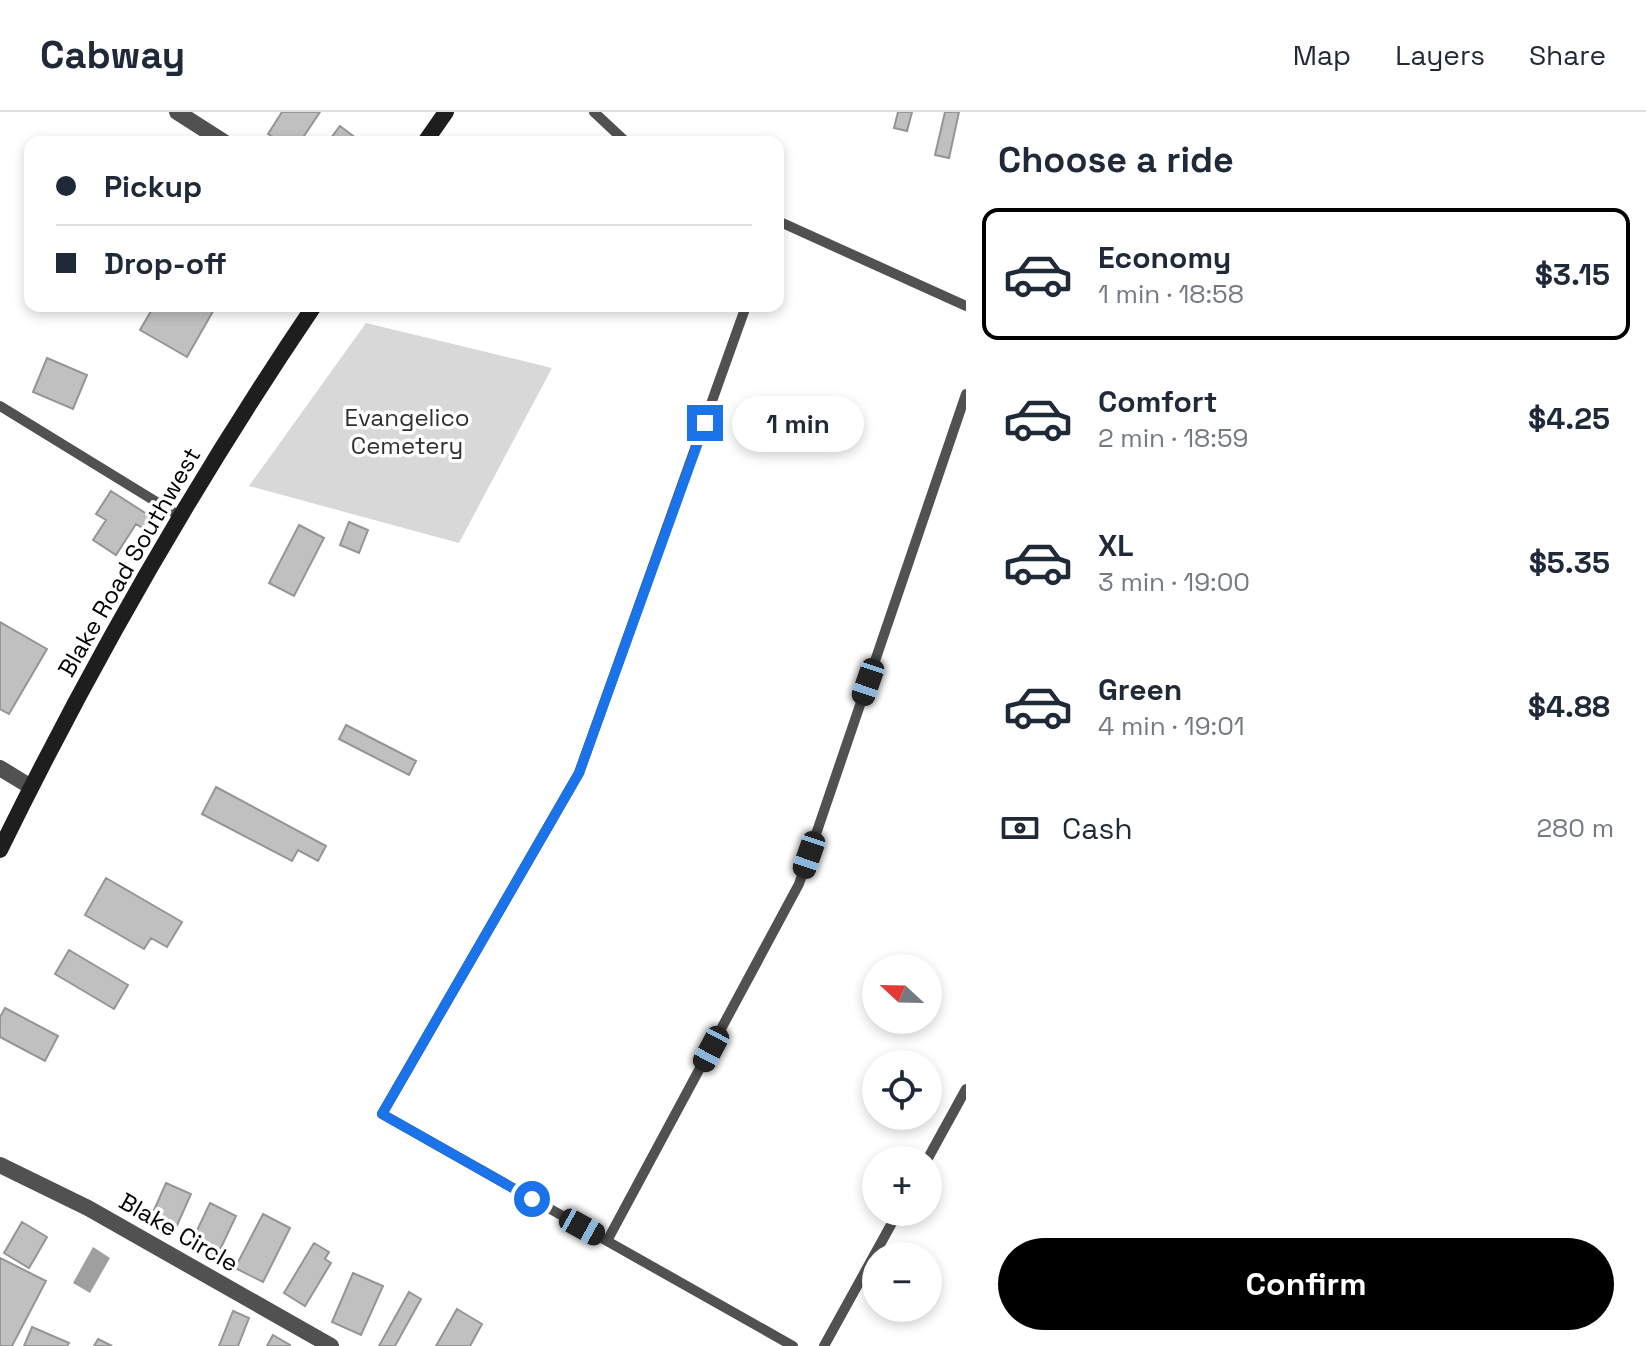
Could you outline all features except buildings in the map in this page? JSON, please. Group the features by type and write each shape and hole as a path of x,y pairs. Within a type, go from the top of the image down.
{"main road":[{"path":"429,136 446,112"},
{"name":"Blake Road Southwest","path":"0,850 31,787 181,517 249,402 310,312"}],"street":[{"path":"177,112 215,136"},
{"path":"0,768 31,787"},
{"name":"Blake Circle","path":"0,1166 88,1208 331,1346"}],"lane":[{"path":"594,112 620,136"},
{"path":"784,224 966,306"},
{"path":"744,312 579,773 382,1114 793,1346"},
{"path":"607,1241 799,884 966,394"},
{"path":"0,406 181,517"},
{"path":"935,1146 966,1089"},
{"path":"824,1346 890,1226"}],"green space":[{"name":"Evangelico Cemetery","path":"366,323 552,368 459,543 249,486"}],"shaded area":[{"path":"93,1247 110,1258 90,1293 73,1283"}],"route":[{"path":"532,1199 382,1114 579,773 705,423"}]}
